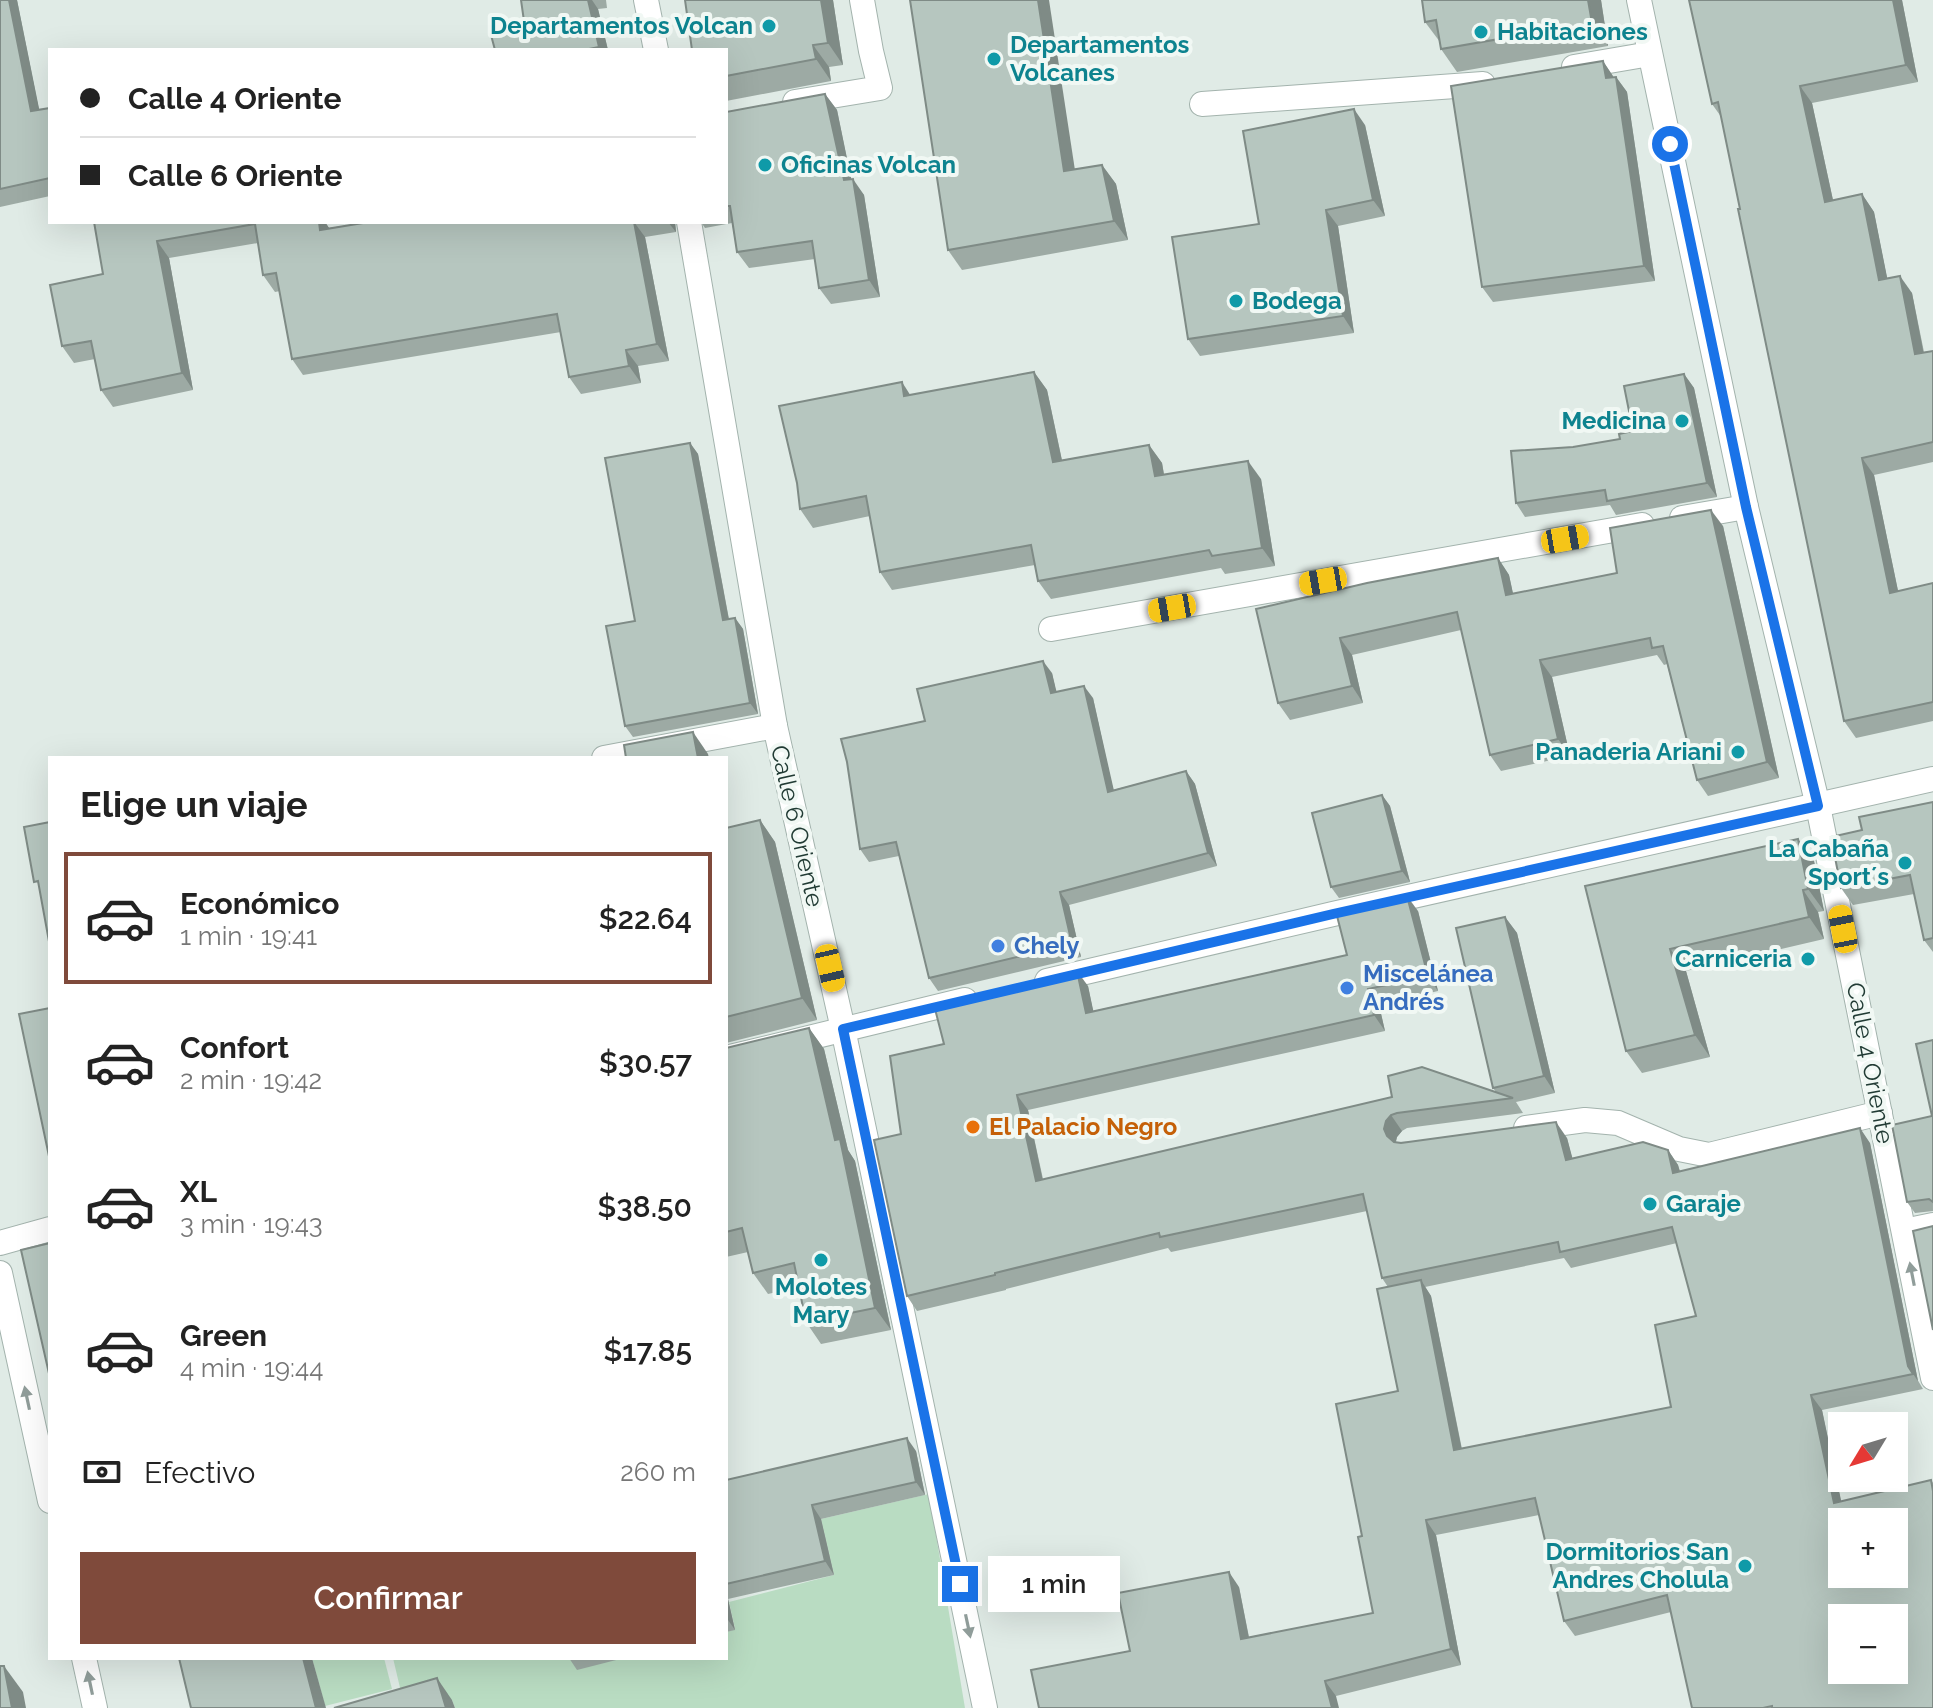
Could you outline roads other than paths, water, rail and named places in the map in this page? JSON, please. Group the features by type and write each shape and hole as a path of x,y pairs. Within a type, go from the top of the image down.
{"street":[{"path":"646,0 656,48"},
{"path":"769,107 880,88 862,0"},
{"name":"Calle 4 Oriente","path":"1639,0 1746,507 1818,806 1933,1378"},
{"path":"1546,72 1650,54"},
{"path":"1202,104 1471,86 1501,80"},
{"name":"Calle 6 Oriente","path":"689,224 775,726 843,1029 985,1708"},
{"path":"1051,629 1746,507"},
{"path":"615,756 775,726"},
{"path":"1027,986 1933,779"},
{"path":"728,1058 981,996"},
{"path":"1498,1131 1585,1120 1618,1123 1679,1149 1709,1155 1880,1113"},
{"path":"1904,1231 1933,1225"},
{"path":"0,1243 48,1230"},
{"path":"0,1273 48,1492"},
{"path":"84,1660 95,1708"}],"place":[{"name":"Departamentos Volcan","path":"769,26"},
{"name":"Habitaciones","path":"1481,32"},
{"name":"Departamentos Volcanes","path":"994,59"},
{"name":"Oficinas Volcan","path":"765,165"},
{"name":"Bodega","path":"1236,301"},
{"name":"Medicina","path":"1682,421"},
{"name":"Panaderia Ariani","path":"1738,752"},
{"name":"La Cabaña Sport´s","path":"1905,863"},
{"name":"Chely","path":"998,946"},
{"name":"Carniceria","path":"1808,959"},
{"name":"Miscelánea Andrés","path":"1347,988"},
{"name":"El Palacio Negro","path":"973,1127"},
{"name":"Garaje","path":"1650,1204"},
{"name":"Molotes Mary","path":"821,1260"},
{"name":"Dormitorios San Andres Cholula","path":"1745,1566"}]}
